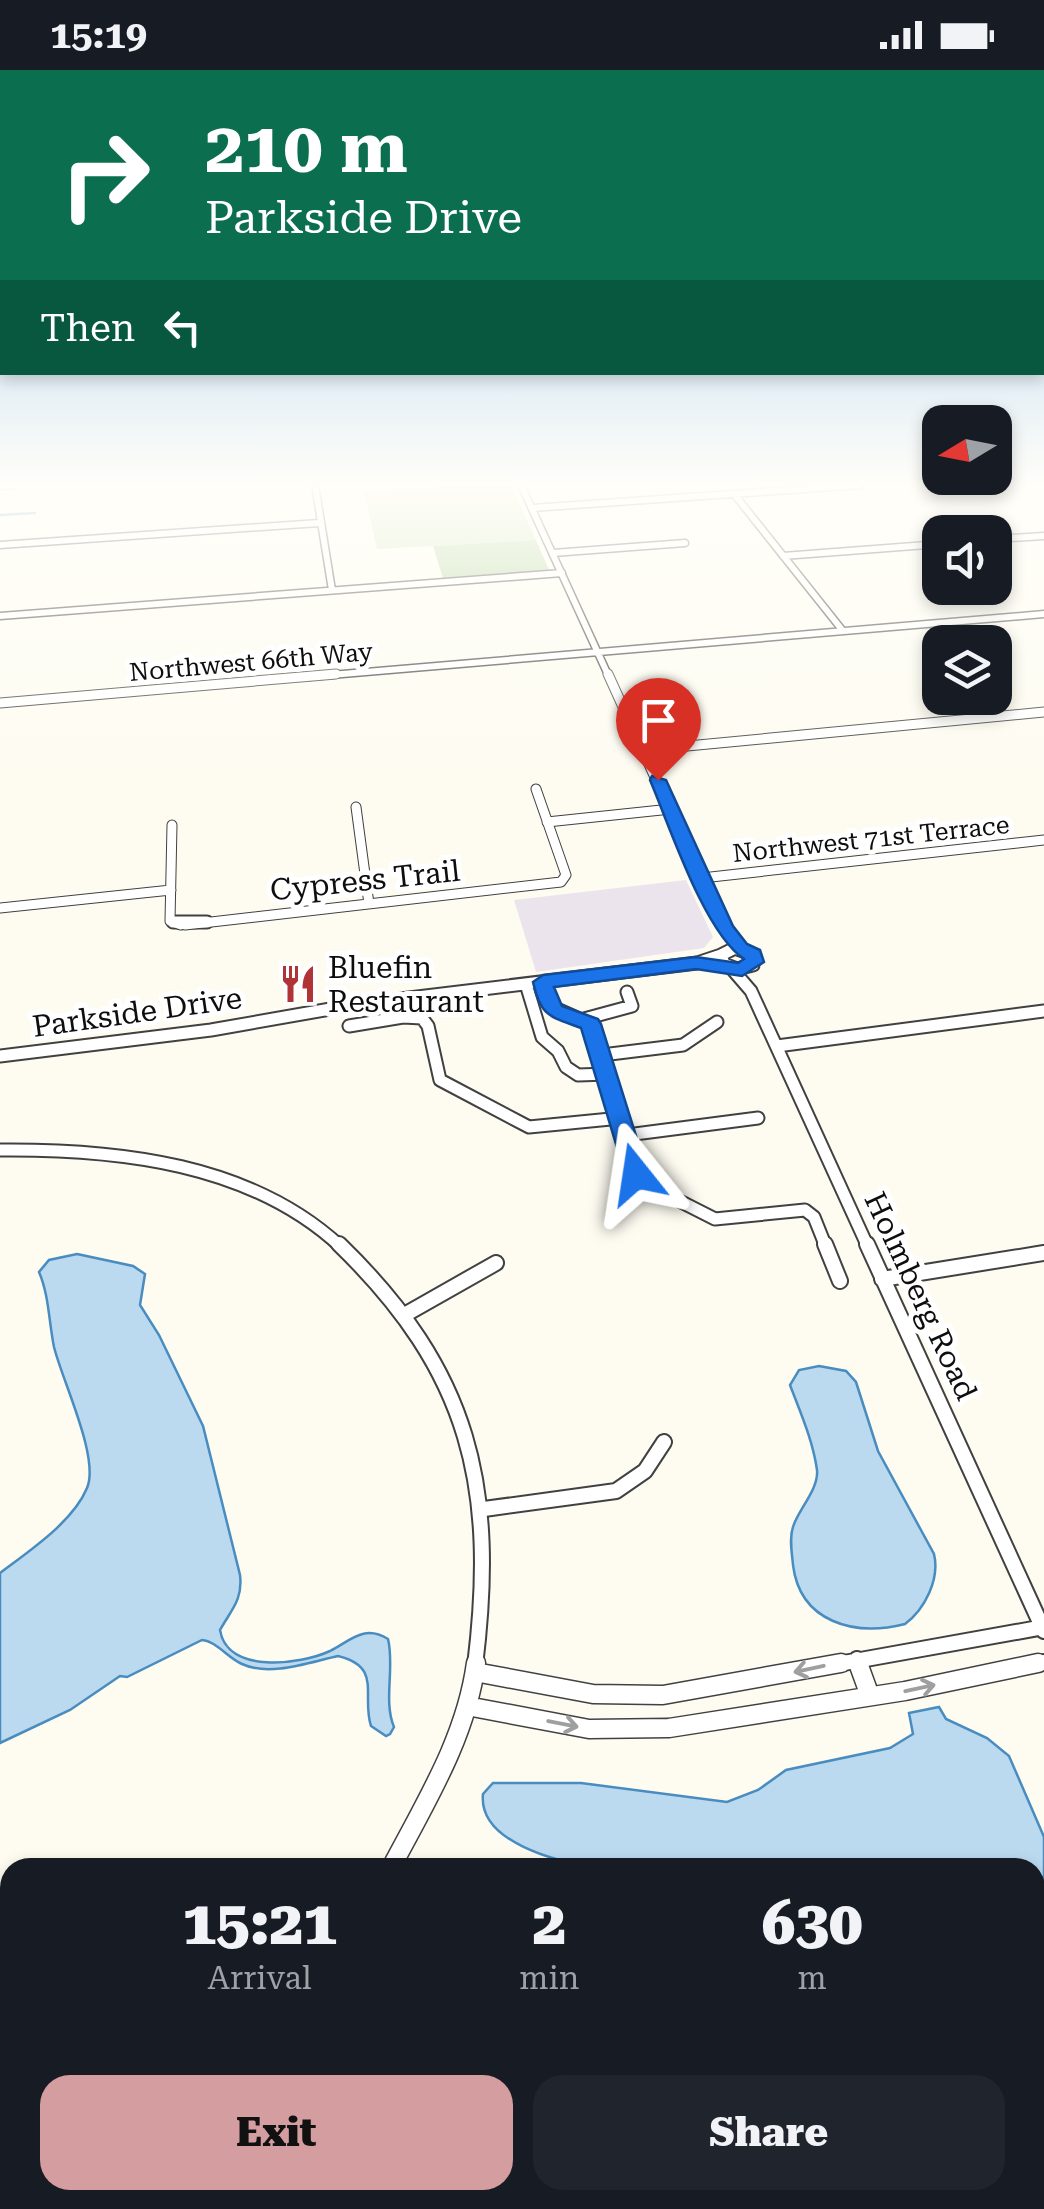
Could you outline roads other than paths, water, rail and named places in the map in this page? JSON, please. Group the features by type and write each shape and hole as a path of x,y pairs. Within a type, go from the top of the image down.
{"street":[{"path":"331,585 332,590"},
{"path":"0,616 402,585"},
{"path":"568,585 724,928 740,948 753,955 748,985"},
{"path":"806,585 843,631"},
{"name":"Northwest 66th Way","path":"0,703 1044,614"},
{"path":"644,750 1044,712"},
{"path":"536,790 547,822 671,809"},
{"path":"356,808 369,904"},
{"name":"Cypress Trail","path":"171,890 170,921 174,924 561,882 566,875 547,822"},
{"path":"0,908 171,890 172,825"},
{"name":"Northwest 71st Terrace","path":"702,878 1044,840"},
{"path":"722,954 724,928"},
{"name":"Parkside Drive","path":"0,1056 211,1030 359,1004 696,963 740,948"},
{"name":"Holmberg Road","path":"722,954 748,985 1044,1628"},
{"name":"Parkside Drive","path":"696,963 750,967"},
{"path":"543,982 548,1004 568,1016"},
{"path":"526,984 542,1037 558,1051 571,1071 586,1076 608,1074"},
{"path":"538,1026 552,1018 584,1019 632,1006 628,992"},
{"path":"777,1046 1044,1011"},
{"path":"349,1026 403,1017 422,1018 428,1026 440,1080 517,1123 540,1128 621,1118"},
{"path":"584,1019 590,1024 602,1055 642,1182 715,1219 805,1210 814,1217 840,1281"},
{"path":"602,1055 683,1045 716,1022"},
{"path":"627,1135 758,1118"},
{"path":"0,1150 50,1150 128,1158 216,1176 254,1190 290,1207 319,1227 406,1314 455,1402 473,1456 484,1509 482,1592 468,1706 427,1800 395,1858"},
{"path":"882,1279 1044,1254"},
{"path":"406,1314 496,1263"},
{"path":"484,1509 616,1491 645,1471 664,1442"},
{"path":"475,1672 593,1694 663,1695 1044,1628"},
{"path":"856,1659 870,1696"},
{"path":"468,1706 589,1729 669,1728 870,1696 1044,1662"}],"water":[{"path":"77,1254 133,1266 145,1274 140,1305 203,1426 240,1575 238,1598 220,1630 226,1644 250,1660 284,1662 317,1656 364,1634 388,1639 389,1706 394,1727 390,1734 386,1736 371,1726 366,1675 352,1661 338,1656 290,1667 253,1668 202,1640 127,1677 120,1676 70,1710 0,1743 0,1573 72,1513 90,1475 84,1439 54,1347 39,1272 49,1260"},
{"path":"819,1366 846,1371 856,1382 878,1451 934,1554 935,1573 929,1593 905,1624 867,1628 832,1621 806,1600 798,1584 792,1532 815,1485 817,1470 810,1438 790,1385 799,1370"},
{"path":"939,1707 946,1719 987,1738 1009,1756 1044,1837 1044,1858 555,1858 506,1837 485,1811 483,1794 493,1783 581,1783 727,1802 758,1790 786,1770 890,1748 913,1734 909,1713"}],"place":[{"name":"Bluefin Restaurant","path":"298,984"}]}
